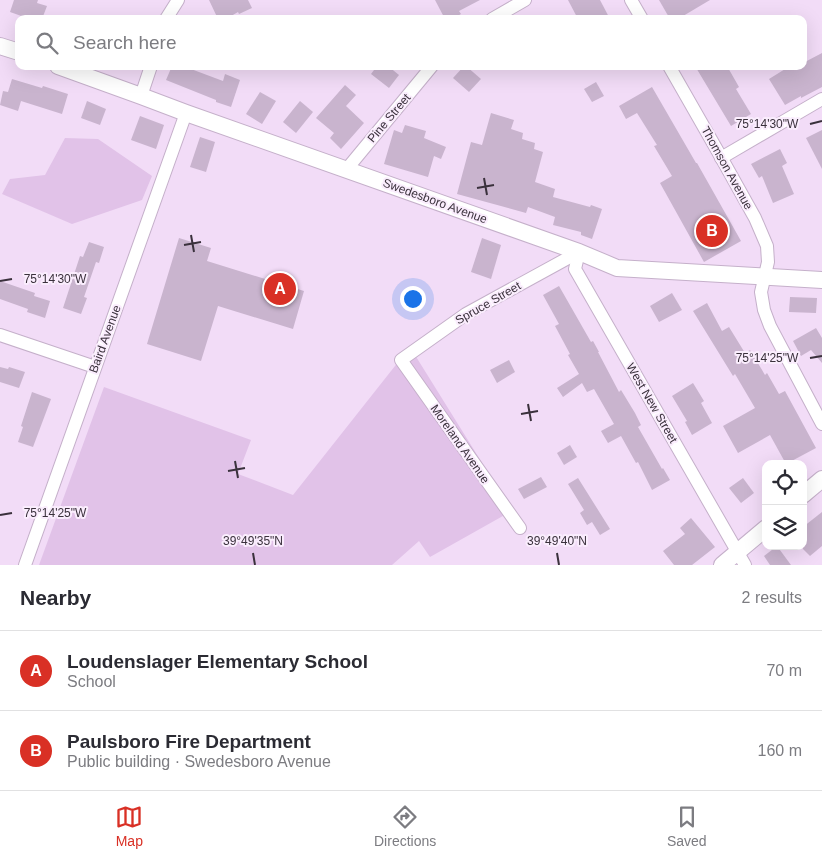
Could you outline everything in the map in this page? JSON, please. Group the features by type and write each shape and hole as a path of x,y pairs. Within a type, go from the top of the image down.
{"street":[{"path":"169,15 178,0"},
{"path":"499,15 525,0"},
{"path":"631,0 640,15"},
{"path":"0,46 15,51"},
{"name":"Swedesboro Avenue","path":"69,70 579,252 617,268 822,280"},
{"path":"142,96 150,70"},
{"name":"Pine Street","path":"346,170 429,70"},
{"name":"Thomson Avenue","path":"671,70 755,218 767,246 768,262 761,292 764,310 770,326 822,424"},
{"path":"722,158 822,99"},
{"name":"Baird Avenue","path":"25,565 186,113"},
{"name":"Spruce Street","path":"401,360 466,314 579,252"},
{"name":"West New Street","path":"579,252 575,269 741,559"},
{"path":"0,335 95,367"},
{"name":"Moreland Avenue","path":"401,360 520,528"},
{"path":"807,492 822,479"},
{"path":"722,565 741,559 762,533"}],"shaded area":[{"path":"65,138 98,139 152,176 142,200 72,224 2,194 10,179 45,175"},
{"path":"410,347 512,511 430,557 419,541 392,565 39,565 104,387 251,440 238,474 293,495"}],"building":[{"path":"14,0 38,0 37,3 47,6 44,15 19,15 10,12"},
{"path":"209,0 248,0 252,8 239,14 238,12 233,15 216,15"},
{"path":"435,0 480,0 459,11 461,14 459,15 443,15"},
{"path":"568,0 600,0 608,15 576,15"},
{"path":"659,0 710,0 685,15 668,15"},
{"path":"822,53 822,87 785,105 769,79 784,70 807,70 807,61"},
{"path":"170,70 194,70 223,81 225,74 240,80 231,107 166,80"},
{"path":"374,70 393,70 399,75 389,88 371,74"},
{"path":"460,70 471,70 481,79 469,92 453,78"},
{"path":"697,70 729,70 739,87 736,89 751,114 731,126"},
{"path":"12,79 68,94 62,114 21,101 18,111 0,105 3,91 8,92"},
{"path":"596,82 604,96 592,102 584,89"},
{"path":"345,85 356,95 346,106 364,123 341,149 330,138 334,133 316,118"},
{"path":"652,87 741,241 704,262 660,183 672,176 654,146 657,145 637,113 626,119 619,106"},
{"path":"260,92 276,101 262,124 246,114"},
{"path":"87,101 106,109 100,125 81,118"},
{"path":"300,101 313,112 296,133 283,122"},
{"path":"491,113 514,120 511,129 523,133 522,139 535,143 534,149 543,152 535,182 555,189 553,197 602,209 592,239 581,235 581,232 553,225 555,217 528,207 526,213 457,194 471,142 482,145"},
{"path":"140,116 164,125 156,149 131,140"},
{"path":"405,125 426,131 424,138 446,147 441,159 434,156 428,177 384,164 394,130 402,133"},
{"path":"822,130 822,169 806,138"},
{"path":"200,137 215,142 206,172 190,167"},
{"path":"780,149 787,163 782,166 794,194 773,203 762,176 759,178 751,164"},
{"path":"179,238 211,248 207,261 304,291 293,329 218,306 201,361 147,344"},
{"path":"482,238 501,245 491,279 471,272"},
{"path":"89,242 104,247 99,263 96,262 84,297 87,298 81,314 63,308 80,256 83,257"},
{"path":"0,281 35,293 34,296 50,301 45,318 27,312 28,309 0,299"},
{"path":"559,286 591,342 593,341 619,392 621,390 635,413 641,425 638,427 670,480 652,490 638,462 636,463 621,436 608,443 601,431 614,424 594,389 587,392 582,383 563,397 557,388 579,374 555,326 559,324 543,295"},
{"path":"672,293 682,310 659,322 650,306"},
{"path":"790,297 817,298 816,313 789,312"},
{"path":"707,303 722,331 729,327 745,353 750,350 765,375 767,373 779,394 785,391 816,448 794,460 784,460 770,435 738,453 723,426 755,408 693,311"},
{"path":"816,328 822,338 822,363 811,350 801,356 793,341"},
{"path":"509,360 515,372 497,383 490,370"},
{"path":"0,367 8,369 9,367 25,372 19,388 0,382"},
{"path":"693,383 704,401 701,403 712,423 692,435 685,422 687,421 672,396"},
{"path":"32,392 51,399 33,447 18,442"},
{"path":"570,445 577,457 564,465 557,453"},
{"path":"541,477 547,487 524,499 518,489"},
{"path":"578,478 610,529 600,535 592,522 587,525 580,513 584,510 568,484"},
{"path":"743,478 754,493 741,503 729,488"},
{"path":"822,512 822,546 810,556 804,550 807,550 807,524"},
{"path":"691,518 715,547 692,565 674,565 663,551 685,534 680,528"},
{"path":"772,550 780,550 791,565 770,565 764,556"}],"place":[{"name":"Paulsboro Fire Department","path":"712,231"},
{"name":"Loudenslager Elementary School","path":"280,289"}]}
